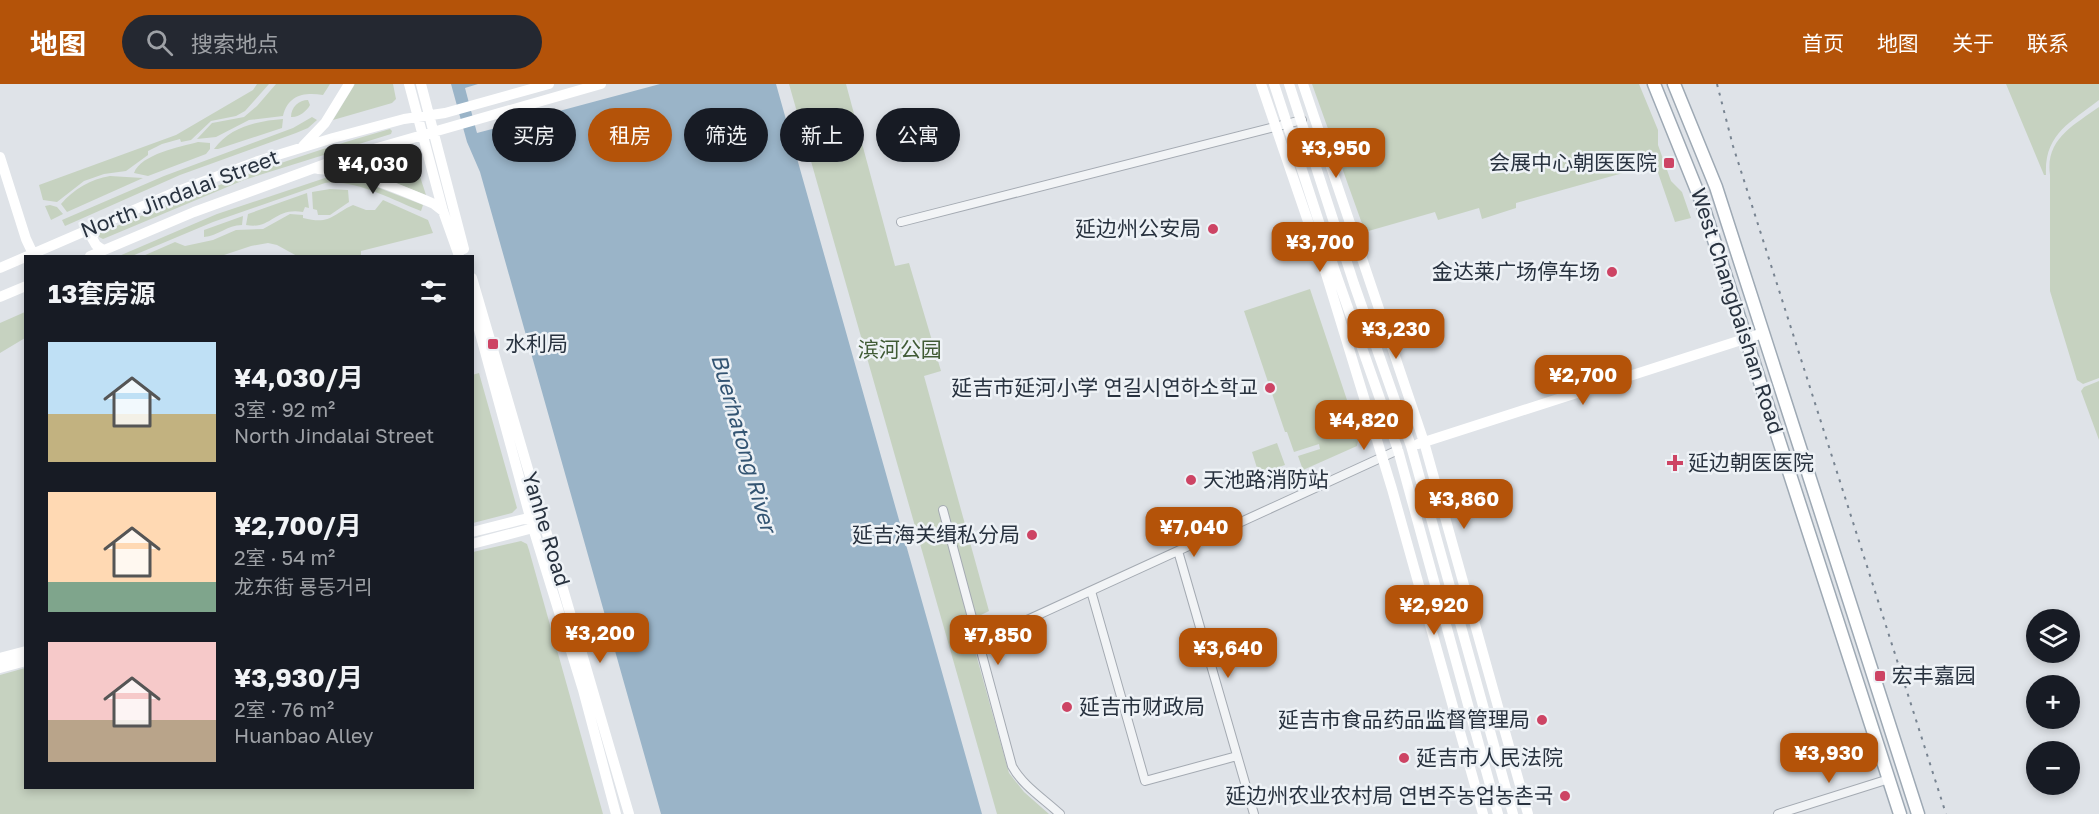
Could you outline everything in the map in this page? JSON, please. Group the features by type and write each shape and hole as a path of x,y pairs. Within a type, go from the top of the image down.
{"main road":[{"path":"300,148 325,123 350,84"},
{"path":"409,84 423,116 434,131 466,255"},
{"path":"421,84 422,134 443,211 459,255"},
{"name":"North Jindalai Street","path":"33,255 226,172 300,148 404,119 470,107 549,84"},
{"name":"North Jindalai Street","path":"92,255 174,220 311,168 601,84"},
{"path":"1261,84 1327,278 1392,489 1483,814"},
{"path":"1274,84 1336,274 1398,450 1498,814"},
{"path":"1289,84 1354,284 1411,446 1513,814"},
{"path":"1303,84 1424,442 1528,814"},
{"name":"West Changbaishan Road","path":"1654,84 1698,192 1900,814"},
{"name":"West Changbaishan Road","path":"1674,84 1710,170 1918,814"},
{"path":"0,158 33,255"},
{"path":"311,168 357,174 434,204 443,211"},
{"path":"97,226 92,238 103,250"},
{"path":"1354,284 1362,257"},
{"name":"North Jindalai Street","path":"0,268 24,259"},
{"name":"Yanhe Road","path":"474,285 629,814"},
{"path":"0,297 24,286"},
{"name":"Yanhe Road","path":"474,311 532,524 583,690 616,814"},
{"path":"1398,450 1763,333"},
{"path":"474,543 544,521"},
{"path":"474,532 532,524"},
{"path":"0,658 24,652"},
{"path":"0,668 24,662"}],"street":[{"path":"901,222 1302,120"},
{"path":"979,642 1398,450"},
{"path":"943,510 1012,766 1024,782 1060,814"},
{"path":"1178,551 1254,814"},
{"path":"1091,591 1145,781 1237,756"},
{"path":"1778,814 1889,779"}],"green space":[{"path":"257,84 269,84 245,111 236,116 211,121 191,140 181,142 180,139 148,151 148,155 126,171 104,174 84,181 57,202 43,200 39,185 176,135 253,90"},
{"path":"276,84 330,84 323,95 309,94 293,99 285,109 283,116 249,120 216,137 197,139 212,123 244,117"},
{"path":"355,84 393,84 396,99 392,103 333,120"},
{"name":"滨河公园","path":"789,84 846,84 852,108 796,108"},
{"path":"1312,84 1639,84 1658,130 1658,145 1671,181 1682,192 1691,218 1675,222 1655,164 1516,203 1516,208 1482,219 1479,208 1438,220 1435,212 1365,232"},
{"path":"2006,84 2099,84 2099,100 2069,123 2054,139 2049,149 2046,175 2044,175"},
{"path":"308,100 310,105 307,110 291,117 296,105"},
{"path":"2099,107 2099,378 2083,384 2077,380 2050,291 2050,162 2052,152 2063,134"},
{"path":"312,117 317,120 308,128 296,133 180,175 65,226 62,220 164,176 293,128"},
{"path":"283,119 282,128 214,149 228,135 245,126"},
{"path":"390,129 391,134 244,180 103,239 99,237 100,233 207,189 316,151"},
{"path":"198,142 210,143 210,149 206,154 148,176 134,173 138,166 153,156"},
{"name":"滨河公园","path":"864,151 895,266 909,263 941,371 924,376 989,611 967,622 1009,773 1024,792 1049,814 997,814 811,162 864,162"},
{"path":"412,155 414,158 426,195 360,169"},
{"path":"334,175 356,179 423,205 421,211 361,187 325,183 213,222 134,255 121,255 217,214"},
{"path":"110,176 143,178 67,212 61,204 83,186"},
{"path":"330,189 348,190 349,202 330,215 318,215 317,210 313,209 312,192"},
{"path":"307,193 309,208 305,207 303,212 293,211 262,224 246,225 248,214"},
{"path":"383,200 428,220 433,233 361,251 361,255 295,255 277,245 268,243 224,255 145,255 175,242 185,246 213,240 236,230 263,229 290,214 303,215 303,218 312,220 325,220 353,205 366,210 375,210"},
{"path":"45,206 57,207 63,214 51,220"},
{"path":"243,216 242,225 204,237 204,230"},
{"path":"1310,289 1359,436 1357,446 1303,470 1298,456 1320,449 1319,444 1294,452 1244,311"},
{"path":"24,312 24,339 0,353 0,323"},
{"path":"479,373 517,508 512,513 474,523 474,374"},
{"path":"2099,381 2099,440 2081,391 2084,387"},
{"path":"1277,443 1285,465 1279,467 1283,480 1257,491 1256,487 1262,484 1252,452"},
{"path":"521,541 527,544 603,814 0,814 0,675 24,668 24,789 474,789 474,552"}],"water":[{"name":"Buerhatong River","path":"451,84 776,84 783,108 780,108 780,162 798,162 982,814 661,814 480,172 467,142"}],"pier":[{"path":"478,84 660,84 570,108 492,108 492,129 477,133 465,88"}],"railway":[{"path":"1717,84 1733,146 1946,814"}],"place":[{"name":"会展中心朝医医院","path":"1669,163"},
{"name":"延边州公安局","path":"1213,229"},
{"name":"金达莱广场停车场","path":"1612,272"},
{"name":"水利局","path":"493,344"},
{"name":"延吉市延河小学 연길시연하소학교","path":"1270,388"},
{"name":"延边朝医医院","path":"1675,463"},
{"name":"天池路消防站","path":"1191,480"},
{"name":"延吉海关缉私分局","path":"1032,535"},
{"name":"宏丰嘉园","path":"1880,676"},
{"name":"延吉市财政局","path":"1067,707"},
{"name":"延吉市食品药品监督管理局","path":"1542,720"},
{"name":"延吉市人民法院","path":"1404,758"},
{"name":"延边州农业农村局 연변주농업농촌국","path":"1565,796"}]}
